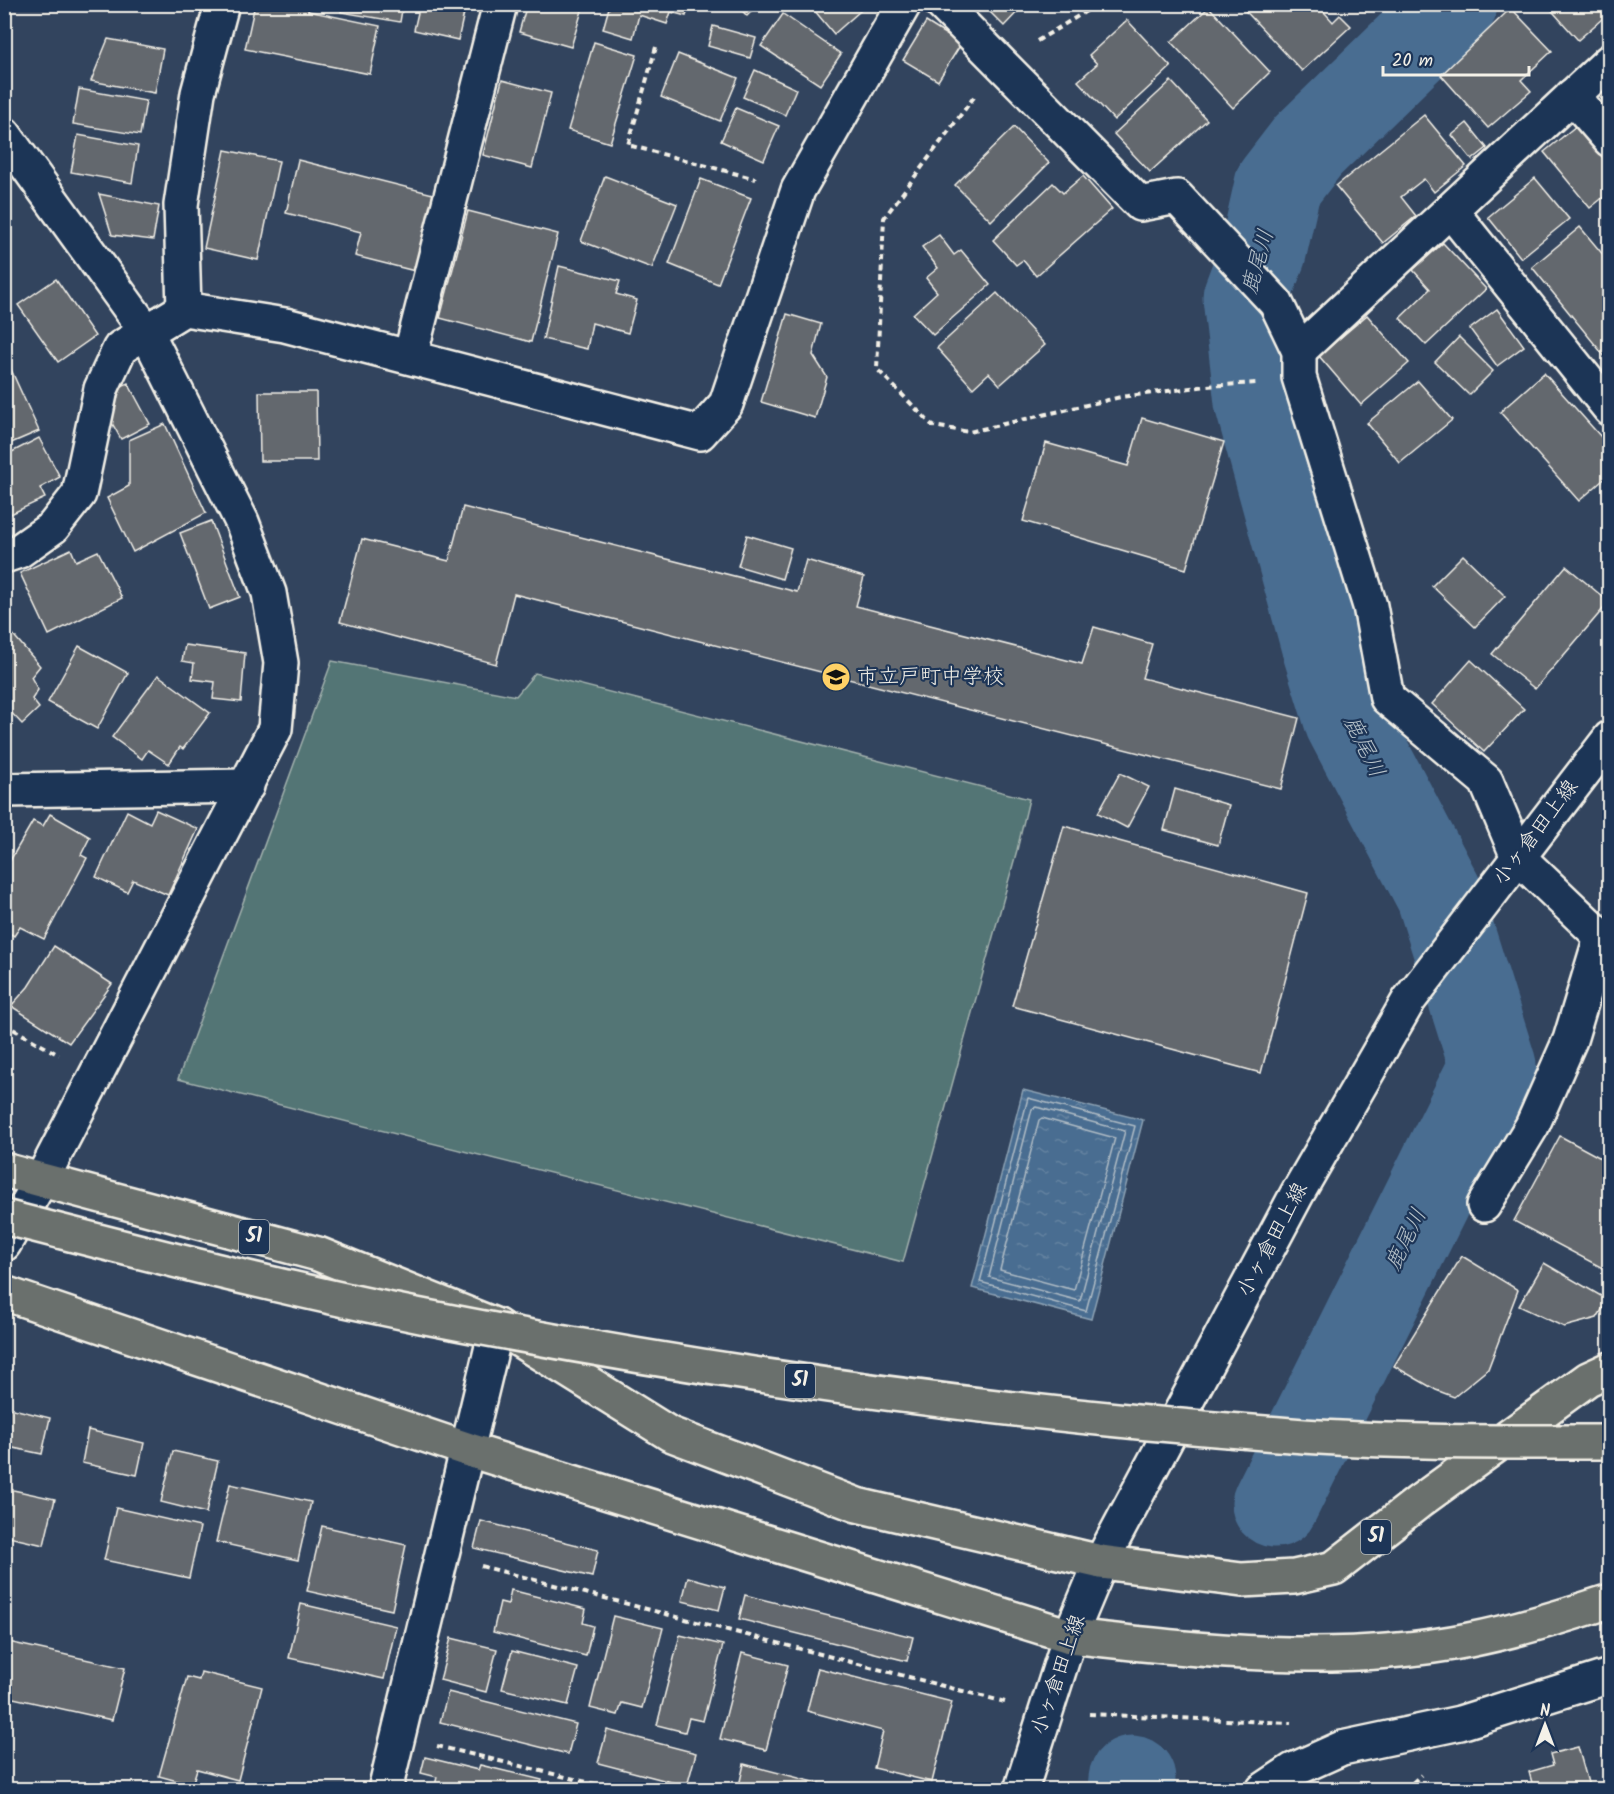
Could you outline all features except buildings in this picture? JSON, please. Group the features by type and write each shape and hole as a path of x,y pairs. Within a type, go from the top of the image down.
{"main road":[{"name":"51","path":"4,1170 318,1254 497,1326 670,1434 857,1505 1101,1562 1242,1580 1294,1578 1334,1568 1420,1501 1588,1379 1610,1369"},
{"name":"51","path":"4,1217 165,1258 423,1316 712,1369 993,1408 1294,1436 1458,1442 1610,1442"},
{"path":"4,1293 469,1450 1070,1636 1186,1649 1280,1656 1374,1653 1469,1640 1610,1601"}],"street":[{"path":"184,309 181,205 198,93 222,4"},
{"path":"410,357 500,4"},
{"path":"4,556 19,551 53,526 79,494 101,389 120,348 184,309 285,325 700,433 726,404 798,190 904,4"},
{"path":"942,4 1140,204 1177,197 1276,303 1299,351 1299,377 1370,606 1387,698 1486,781 1518,857 1605,941 1570,1040 1532,1126 1484,1205"},
{"path":"1299,351 1610,61"},
{"path":"1572,96 1610,140"},
{"path":"4,134 146,331 242,522 269,593 281,663 275,729 42,1179 4,1244"},
{"path":"1450,210 1610,410"},
{"name":"小ヶ倉田上線","path":"1021,1790 1070,1636 1101,1562 1297,1194 1408,1000 1610,738"},
{"path":"4,790 247,786"},
{"path":"385,1790 469,1450 497,1326"},
{"path":"1263,1790 1293,1770 1342,1748 1460,1724 1610,1676"}],"path":[{"path":"1098,4 1000,63 884,218 877,369 933,426 969,432 1122,398 1207,386 1261,383"},
{"path":"656,47 628,145 798,190"},
{"path":"4,1024 96,1076"},
{"path":"442,1556 1046,1712 1303,1724"},
{"path":"1405,1790 1420,1778 1432,1729"},
{"path":"398,1736 620,1790"}],"green space":[{"path":"332,661 516,696 535,673 1029,799 1017,850 903,1262 178,1079"}],"water":[{"path":"1023,1090 1143,1120 1091,1319 972,1288"}],"waterway":[{"name":"鹿尾川","path":"1275,1504 1493,1066 1439,894 1348,721 1325,647 1258,402 1246,297 1263,252 1278,185 1308,146 1454,4"},
{"name":"鹿尾川","path":"1131,1790 1132,1779"}],"place":[{"name":"市立戸町中学校","path":"836,677"}]}
